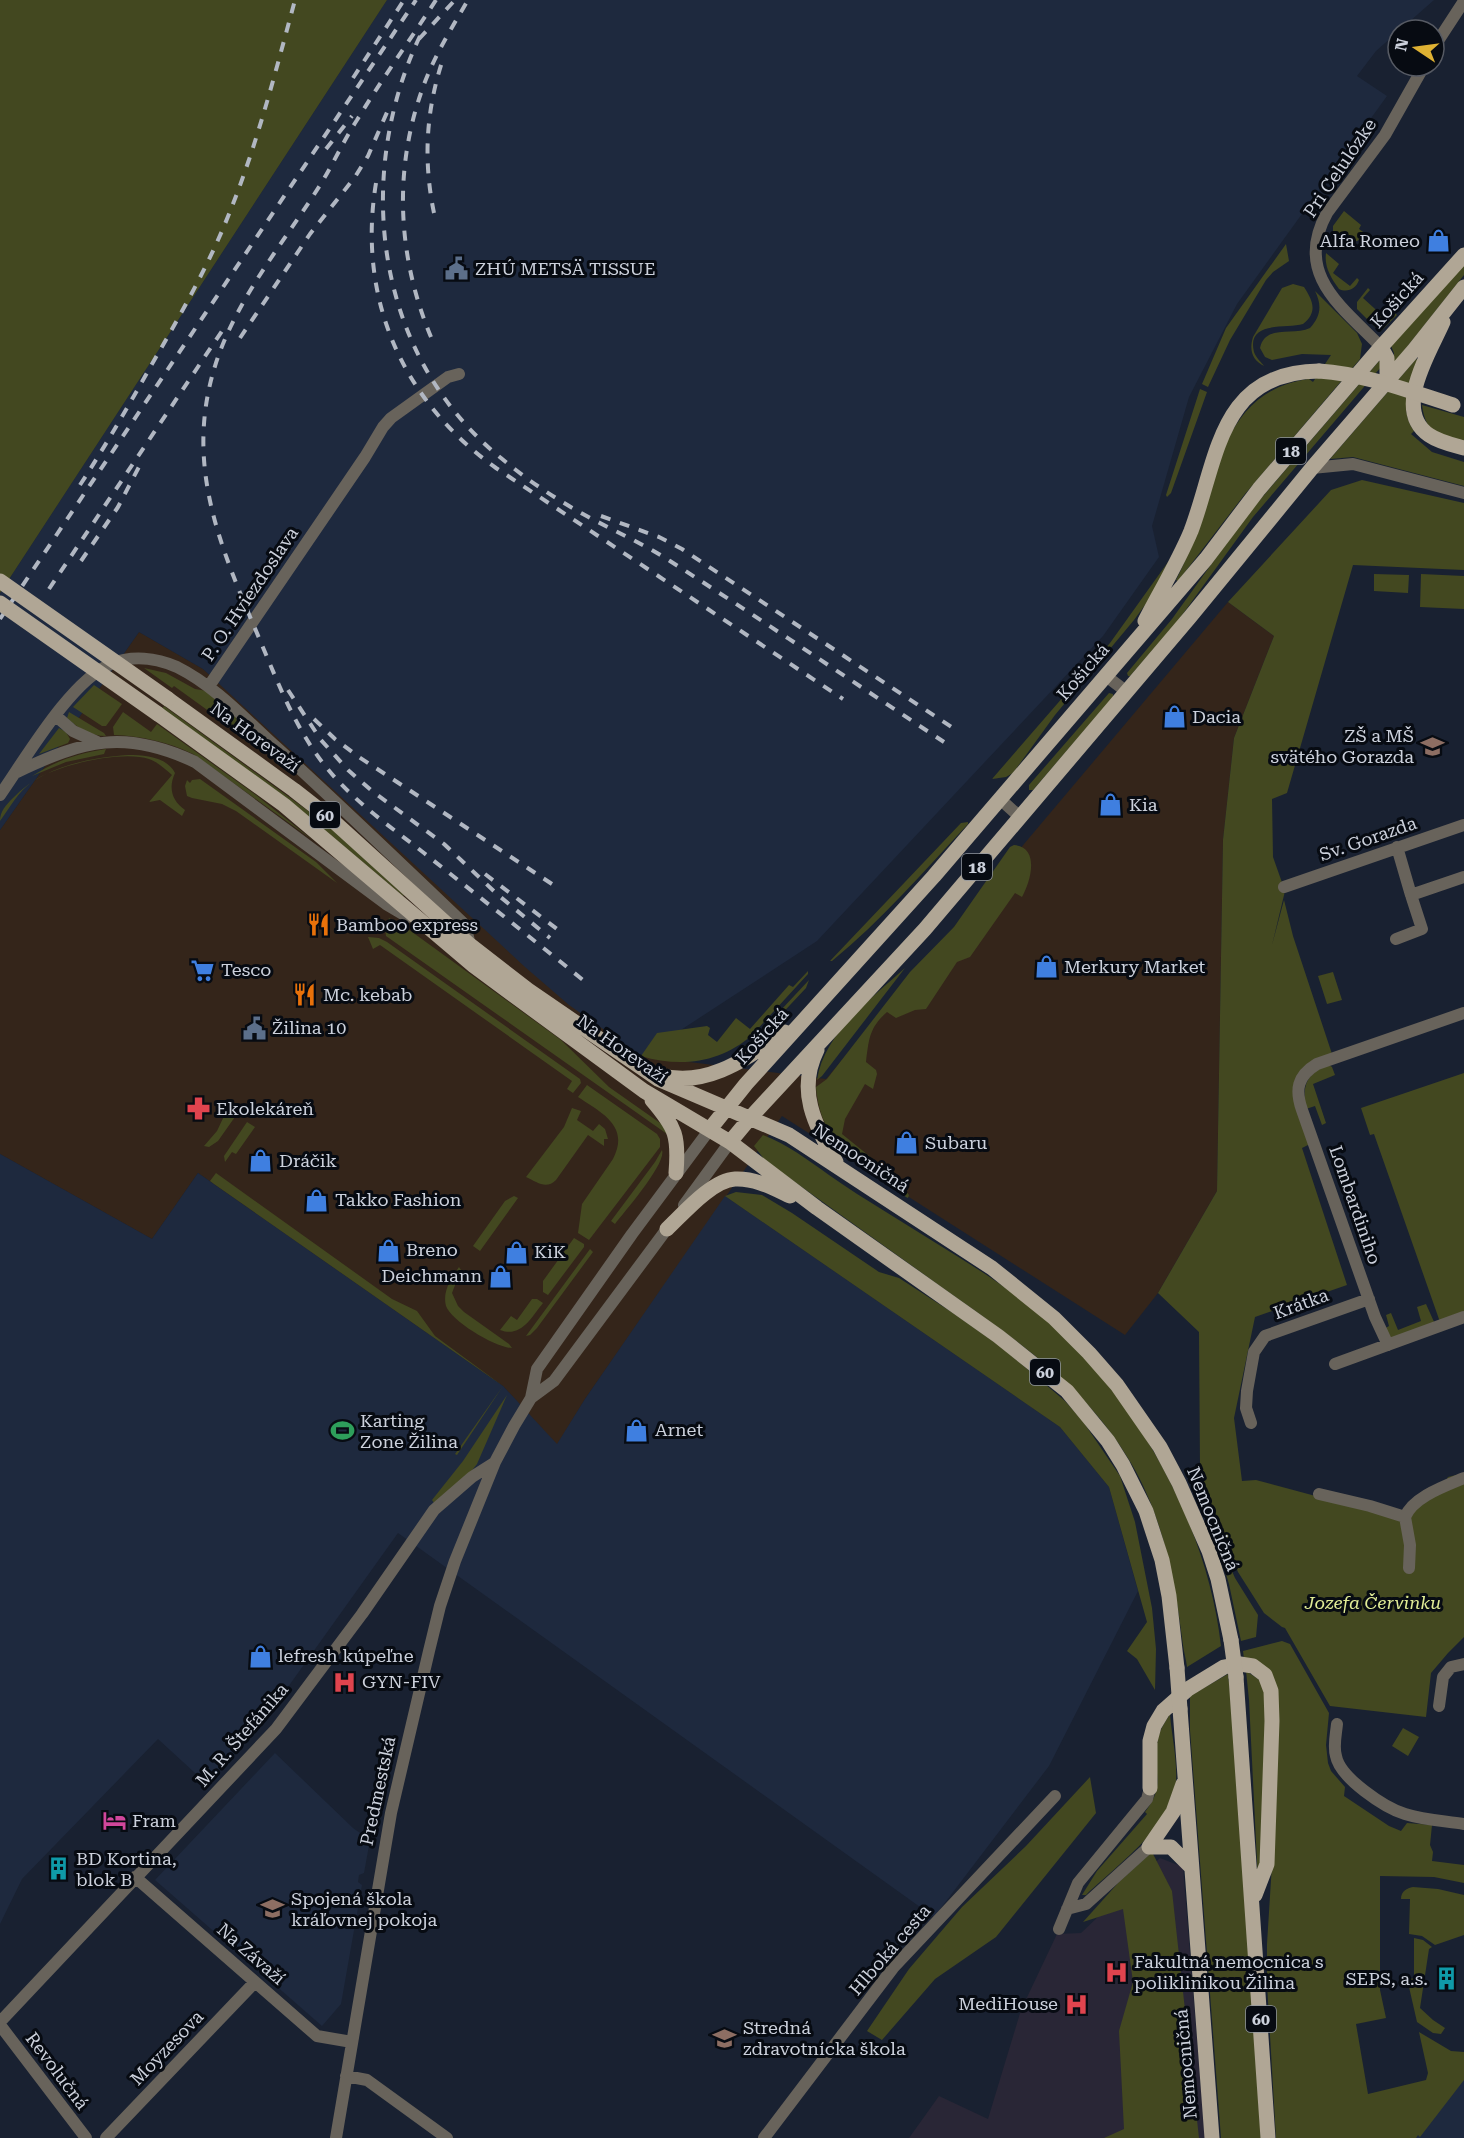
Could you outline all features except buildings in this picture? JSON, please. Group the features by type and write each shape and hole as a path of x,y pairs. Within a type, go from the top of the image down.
{"main road":[{"name":"Košická","path":"726,1109 1000,800 1206,559 1259,489 1381,347 1464,255"},
{"name":"18","path":"730,1142 925,929 1127,692 1464,287"},
{"path":"1452,302 1419,376 1413,398 1413,409 1417,421 1429,435 1464,448"},
{"path":"1381,347 1387,358 1387,381"},
{"path":"1131,646 1190,532 1216,449 1228,422 1247,398 1267,384 1292,374 1319,371 1367,379 1459,407"},
{"name":"Na Horevaží","path":"0,581 168,699 332,819 470,945 528,990 642,1070 726,1109"},
{"name":"Na Horevaží","path":"0,603 284,805 492,980 644,1091 710,1129"},
{"name":"Na Horevaží","path":"642,1070 667,1077 686,1078 720,1071 739,1064 806,1017"},
{"path":"822,1039 810,1073 808,1099 813,1120 837,1165"},
{"path":"644,1091 668,1118 672,1126 677,1144 676,1173"},
{"name":"18","path":"710,1129 726,1109"},
{"name":"60","path":"726,1109 750,1118"},
{"name":"Nemocničná","path":"750,1118 789,1135 837,1165 992,1268 1025,1293 1069,1333 1117,1384 1160,1447 1195,1516 1218,1579 1231,1640 1236,1677 1268,2138"},
{"name":"60","path":"710,1129 730,1142"},
{"name":"Nemocničná","path":"730,1142 817,1208 1032,1361 1067,1391 1089,1415 1123,1465 1146,1511 1162,1560 1169,1596 1177,1668 1212,2138"},
{"path":"667,1229 712,1188 730,1180 761,1183 817,1208"},
{"path":"1150,1788 1150,1741 1154,1726 1163,1711 1188,1689 1224,1667 1240,1664 1252,1666 1265,1675 1271,1691 1272,1721 1267,1864 1252,1901"},
{"path":"1149,1846 1173,1812 1185,1778"},
{"path":"1149,1846 1172,1847 1191,1867"}],"street":[{"path":"1446,29 1464,1"},
{"name":"Pri Celulózke","path":"1381,347 1324,285 1316,264 1314,245 1327,213 1385,135 1417,78"},
{"name":"P. O. Hviezdoslava","path":"0,795 56,716 88,678 111,663 139,658 162,662 176,667 209,686 383,427 448,377 459,374"},
{"path":"1312,468 1353,464 1464,493"},
{"path":"1106,676 1127,692"},
{"name":"Na Horevaží","path":"209,686 465,925 470,945"},
{"path":"56,716 73,731 98,742"},
{"name":"Na Horevaží","path":"16,772 62,751 98,742 139,744 171,751 195,762 386,904 430,928"},
{"path":"1000,800 1020,817"},
{"name":"Sv. Gorazda","path":"1284,887 1464,825"},
{"path":"1396,939 1422,930 1397,847"},
{"path":"1412,895 1464,877"},
{"name":"Lombardiniho","path":"1388,1346 1369,1299 1298,1096 1303,1076 1317,1064 1464,1013"},
{"path":"495,1462 531,1398 537,1369 676,1173 710,1129"},
{"path":"531,1398 554,1381 730,1142"},
{"name":"Krátka","path":"1251,1423 1246,1408 1247,1392 1254,1352 1259,1342 1265,1336 1369,1299"},
{"path":"1335,1364 1464,1317"},
{"name":"M. R. Štefánika","path":"0,2024 280,1724 362,1614 434,1510 472,1477 495,1462"},
{"name":"Predmestská","path":"336,2138 391,1813 426,1661 440,1606 495,1462"},
{"path":"1409,1568 1410,1545 1405,1517 1408,1510 1436,1489 1464,1478"},
{"path":"1319,1494 1405,1517"},
{"path":"1439,1706 1443,1677 1450,1667 1464,1664"},
{"path":"1337,1724 1336,1757 1339,1766 1360,1786 1404,1814 1464,1824"},
{"path":"1059,1929 1078,1883 1147,1799 1150,1788"},
{"name":"Hlboká cesta","path":"764,2138 894,1968 1055,1796"},
{"path":"1067,1909 1086,1904 1149,1846"},
{"name":"Na Závaží","path":"135,1877 317,2036 352,2042"},
{"name":"Moyzesova","path":"106,2138 255,1982"},
{"name":"Revolučná","path":"0,2024 86,2138"},
{"path":"346,2076 367,2080 447,2138"}],"shaded area":[{"path":"387,0 1434,0 1414,18 1386,18 1386,42 1376,51 1357,76 1387,96 1237,304 1189,397 1152,526 1159,557 1103,636 817,941 641,1056 569,1005 525,967 203,669 139,632 0,830 0,593"},
{"path":"1228,602 1274,636 1234,738 1223,840 1217,1191 1158,1293 1125,1335 782,1116 585,1399 557,1445 503,1386 198,1173 152,1239 0,1154 0,830 139,632 203,669 641,1056 826,1079"},
{"path":"0,1154 152,1239 198,1173 503,1386 557,1444 585,1399 725,1196 1060,1427 1109,1487 1138,1591 1049,1766 934,1917 398,1533 263,1722 207,1784 158,1739 22,1879 0,1924"},
{"name":"Spojená škola kráľovnej pokoja","path":"275,1753 353,1828 370,1840 364,1873 359,1875 358,1882 362,1885 341,2004 322,2026 155,1880"},
{"name":"Fakultná nemocnica s poliklinikou Žilina","path":"1160,1858 1183,1867 1205,2138 909,2138 939,2096 988,2119 1021,2010 1057,1934 1081,1933"},
{"path":"1464,2055 1464,2138 1384,2138"}],"green space":[{"path":"0,0 387,0 0,593"},
{"path":"1344,211 1361,225 1359,229 1366,234 1357,241 1346,240 1333,231 1333,226"},
{"path":"1286,244 1289,261 1266,280 1230,340 1208,387 1202,384 1226,328"},
{"path":"1326,253 1339,264 1333,273 1350,286 1357,278 1359,280 1353,288 1345,291 1339,289 1327,268"},
{"path":"1464,265 1464,275 1395,362 1391,346"},
{"path":"1293,284 1304,287 1307,292 1313,306 1311,315 1303,324 1270,328 1256,335 1253,342 1254,352 1264,366 1252,354 1253,337 1282,288"},
{"path":"1368,288 1370,290 1363,298 1385,318 1392,310 1397,315 1380,332 1357,309 1357,302"},
{"path":"1315,291 1357,333 1362,344 1360,359 1245,494 1178,581 1176,580 1189,551 1220,457 1233,429 1252,406 1276,388 1309,379 1313,382 1331,355 1302,354 1272,360 1265,357 1260,348 1263,341 1274,333 1310,328 1319,310 1319,301"},
{"path":"1416,359 1418,360 1406,404 1409,422 1414,431 1411,434 1432,452 1464,462 1464,486 1353,457 1330,459"},
{"path":"1379,361 1382,363 1381,367 1253,517 1177,622 1128,676 1127,673 1172,619 1246,516"},
{"path":"1200,389 1207,392 1171,493 1167,497 1166,495"},
{"path":"1422,405 1464,417 1464,443 1441,435 1430,428"},
{"name":"Jozefa Červinku","path":"1362,480 1464,503 1464,570 1353,565 1287,793 1272,799 1273,857 1285,891 1272,945 1284,900 1293,936 1332,1054 1301,1072 1310,1144 1302,1148 1347,1285 1255,1317 1234,1418 1242,1481 1256,1480 1401,1519 1438,1494 1448,1477 1464,1473 1464,1637 1431,1673 1426,1717 1330,1706 1285,1628 1264,1613 1238,1572 1202,1487 1199,1332 1158,1293 1217,1191 1223,840 1234,738 1274,636 1228,602 1331,490"},
{"path":"1168,562 1148,601 1055,715 1013,773 1006,777 992,779 1110,643"},
{"path":"1374,574 1409,575 1408,593 1374,591"},
{"path":"1421,574 1464,576 1464,609 1420,607"},
{"path":"144,668 166,673 195,689 207,691 294,770 293,772 174,686 172,688"},
{"path":"94,685 122,704 106,726 102,726 73,707"},
{"path":"1109,693 1113,694 1113,697 1033,790 1029,790 1029,785"},
{"path":"164,706 326,824 404,895 288,799 162,709"},
{"path":"69,712 106,736 95,735 80,728 67,718"},
{"path":"123,712 151,732 157,724 256,795 314,841 193,754 155,740 114,735 113,727"},
{"path":"59,728 66,732 70,739 68,743 39,754"},
{"path":"106,749 104,754 66,762 32,776 68,758"},
{"path":"128,755 161,760 167,763 175,773 172,784 174,798 185,810 182,816 160,800 149,802 172,775 149,759 123,756 56,770 81,762"},
{"path":"200,779 316,862 337,883 236,811 222,804 187,796 185,786 187,780 190,783 192,780"},
{"path":"29,784 18,795 0,821 6,806"},
{"path":"968,822 885,912 830,961 961,823"},
{"path":"1014,845 1022,847 1030,858 1030,874 1022,897 1015,893 970,957 957,962 926,1009 915,1010 896,1018 887,1012 877,1023 869,1040 866,1062 876,1070 873,1089 865,1084 845,1119 842,1134 894,1176 909,1195 908,1198 859,1164 835,1140 819,1108 816,1087 827,1079 910,972 954,927 1010,847"},
{"path":"389,918 408,929 561,1040 609,1087 663,1125 667,1134 386,936 385,928"},
{"path":"368,937 379,938 387,942 580,1079 581,1083 573,1093 567,1089 572,1081 380,945 373,949"},
{"path":"905,968 817,1080 821,1063 839,1032 864,1005"},
{"path":"808,971 808,974 752,1035 727,1052 714,1057 685,1062 670,1062 641,1056 657,1033 707,1026 710,1028 708,1035 717,1042 736,1018 750,1029 789,985 793,987"},
{"path":"1333,972 1342,1000 1327,1004 1318,976"},
{"path":"809,980 806,988 759,1038 734,1056 734,1053 753,1040"},
{"path":"1329,1065 1335,1075 1313,1084 1326,1123 1322,1125 1315,1106 1306,1109 1305,1087 1315,1072"},
{"path":"1464,1073 1464,1313 1440,1322 1374,1134 1370,1135 1361,1108"},
{"path":"587,1085 657,1134 660,1139 660,1147 589,1240 578,1233 582,1204 613,1159 618,1138 611,1122 578,1097"},
{"path":"572,1108 581,1111 577,1120 593,1131 599,1124 605,1129 608,1139 604,1139 604,1146 588,1135 552,1183 545,1185 526,1177 564,1127"},
{"path":"225,1114 237,1114 218,1141 209,1147 204,1146 217,1131"},
{"path":"247,1122 255,1127 236,1154 232,1152 225,1162 224,1156"},
{"path":"763,1135 797,1153 1001,1285 1037,1312 1072,1344 1104,1380 1134,1420 1160,1462 1182,1506 1200,1552 1213,1599 1221,1646 1187,1667 1172,1574 1152,1506 1131,1463 1113,1435 1092,1409 1046,1364 994,1324 764,1159 754,1146"},
{"path":"662,1150 662,1156 652,1176 615,1224 611,1221"},
{"path":"216,1173 392,1299 417,1311 435,1336 503,1386 214,1184 210,1181"},
{"path":"736,1192 762,1195 879,1272 899,1278 953,1313 1000,1346 1065,1401 1082,1420 1120,1476 1135,1522 1152,1608 1156,1649 1155,1690 1137,1659 1127,1651 1147,1622 1109,1487 1060,1427 725,1196"},
{"path":"514,1196 518,1198 480,1251 473,1246 505,1201"},
{"path":"574,1238 584,1244 584,1247 548,1295 543,1292 543,1281"},
{"path":"590,1249 593,1252 537,1328 526,1336"},
{"path":"459,1267 461,1270 452,1293 458,1306 512,1348 496,1344 475,1333 456,1319 446,1306 445,1295 448,1285"},
{"path":"532,1299 543,1303 525,1325 514,1331 500,1330 511,1316 517,1320"},
{"path":"1426,1304 1435,1324 1398,1338 1390,1338 1384,1329 1389,1326 1386,1315 1391,1313 1398,1330 1421,1321 1417,1307"},
{"path":"503,1386 457,1455 455,1454"},
{"path":"507,1395 477,1464 470,1473 434,1503 432,1500 463,1461"},
{"path":"1211,1524 1235,1578 1258,1615 1256,1637 1241,1641 1229,1584"},
{"path":"1282,1641 1290,1644 1329,1713 1326,1745 1328,1763 1331,1771 1345,1787 1344,1796 1389,1826 1401,1831 1407,1823 1432,1825 1430,1845 1433,1852 1432,1861 1464,1865 1464,1883 1434,1877 1380,1876 1380,1990 1386,2018 1356,2024 1368,2094 1426,2080 1428,2073 1419,2032 1451,2051 1464,2052 1464,2080 1420,2137 1418,2135 1416,2138 1276,2138 1267,1984 1267,1944 1273,1848 1277,1692 1270,1675 1244,1659 1243,1651"},
{"path":"1246,1671 1261,1681 1266,1696 1260,1883 1258,1882"},
{"path":"1228,1674 1233,1717 1261,2138 1221,2138 1190,1730 1190,1696"},
{"path":"1170,1714 1176,1772 1175,1791 1171,1805 1138,1847 1086,1895 1082,1895 1097,1871 1147,1814 1145,1812 1152,1802 1157,1786 1158,1740"},
{"path":"1403,1728 1419,1737 1408,1756 1392,1746"},
{"path":"1090,1777 1096,1813 996,1937 935,1979 882,2040 867,2031 909,1969 962,1907 1026,1846"},
{"path":"1152,1852 1172,1891 1199,2138 1104,2138 1124,2129 1119,2031 1133,1982 1123,1909 1083,1922 1119,1882"},
{"path":"1413,1887 1438,1889 1464,1895 1464,1935 1435,1945 1422,1936 1409,1934 1410,1899 1401,1899 1405,1890"},
{"path":"1414,1938 1423,1940 1432,1947 1429,1949 1420,2008 1445,2028 1441,2034 1433,2033 1417,2022 1409,1987 1409,1979 1414,1978"}],"railway":[{"path":"80,485 174,326 223,229 258,131 295,0"},
{"path":"353,78 404,0"},
{"path":"0,619 416,0"},
{"path":"436,0 367,105 322,182 239,310 218,357 208,396 204,433 205,469 220,539 233,574 286,700 304,736 327,769 371,811 583,980"},
{"path":"419,39 455,0"},
{"path":"431,337 420,307 406,246 403,183 413,121 426,78 468,0"},
{"path":"420,36 399,90 387,147 383,205 388,262 402,317 426,369 459,416 501,458 540,488 670,561 944,742"},
{"path":"434,213 428,174 428,135 433,97 443,59"},
{"path":"240,338 310,234 355,177 368,156 388,110"},
{"path":"326,149 352,116"},
{"path":"376,183 372,226 374,267 381,306 394,344 412,379 435,411 463,441 496,468 843,699"},
{"path":"49,589 224,328"},
{"path":"81,561 118,507 141,463"},
{"path":"601,516 659,537 682,549 959,732"},
{"path":"288,690 321,740 348,770 372,791 444,844 498,895 550,938"},
{"path":"314,719 359,757 555,886"},
{"path":"485,874 557,929"}],"place":[{"name":"Alfa Romeo","path":"1438,241"},
{"name":"ZHÚ METSÄ TISSUE","path":"457,269"},
{"name":"Dacia","path":"1174,717"},
{"name":"ZŠ a MŠ svätého Gorazda","path":"1432,746"},
{"name":"Kia","path":"1111,805"},
{"name":"Bamboo express","path":"318,925"},
{"name":"Merkury Market","path":"1046,967"},
{"name":"Tesco","path":"203,970"},
{"name":"Mc. kebab","path":"305,995"},
{"name":"Žilina 10","path":"254,1028"},
{"name":"Ekolekáreň","path":"198,1109"},
{"name":"Subaru","path":"907,1143"},
{"name":"Dráčik","path":"261,1161"},
{"name":"Takko Fashion","path":"317,1200"},
{"name":"Breno","path":"388,1250"},
{"name":"KiK","path":"516,1252"},
{"name":"Deichmann","path":"500,1276"},
{"name":"Arnet","path":"637,1430"},
{"name":"Karting Zone Žilina","path":"342,1431"},
{"name":"lefresh kúpeľne","path":"260,1656"},
{"name":"GYN-FIV","path":"344,1682"},
{"name":"Fram","path":"114,1821"},
{"name":"BD Kortina, blok B","path":"58,1869"},
{"name":"Spojená škola kráľovnej pokoja","path":"273,1909"},
{"name":"Fakultná nemocnica s poliklinikou Žilina","path":"1116,1972"},
{"name":"SEPS, a.s.","path":"1446,1979"},
{"name":"MediHouse","path":"1076,2004"},
{"name":"Stredná zdravotnícka škola","path":"725,2038"}]}
